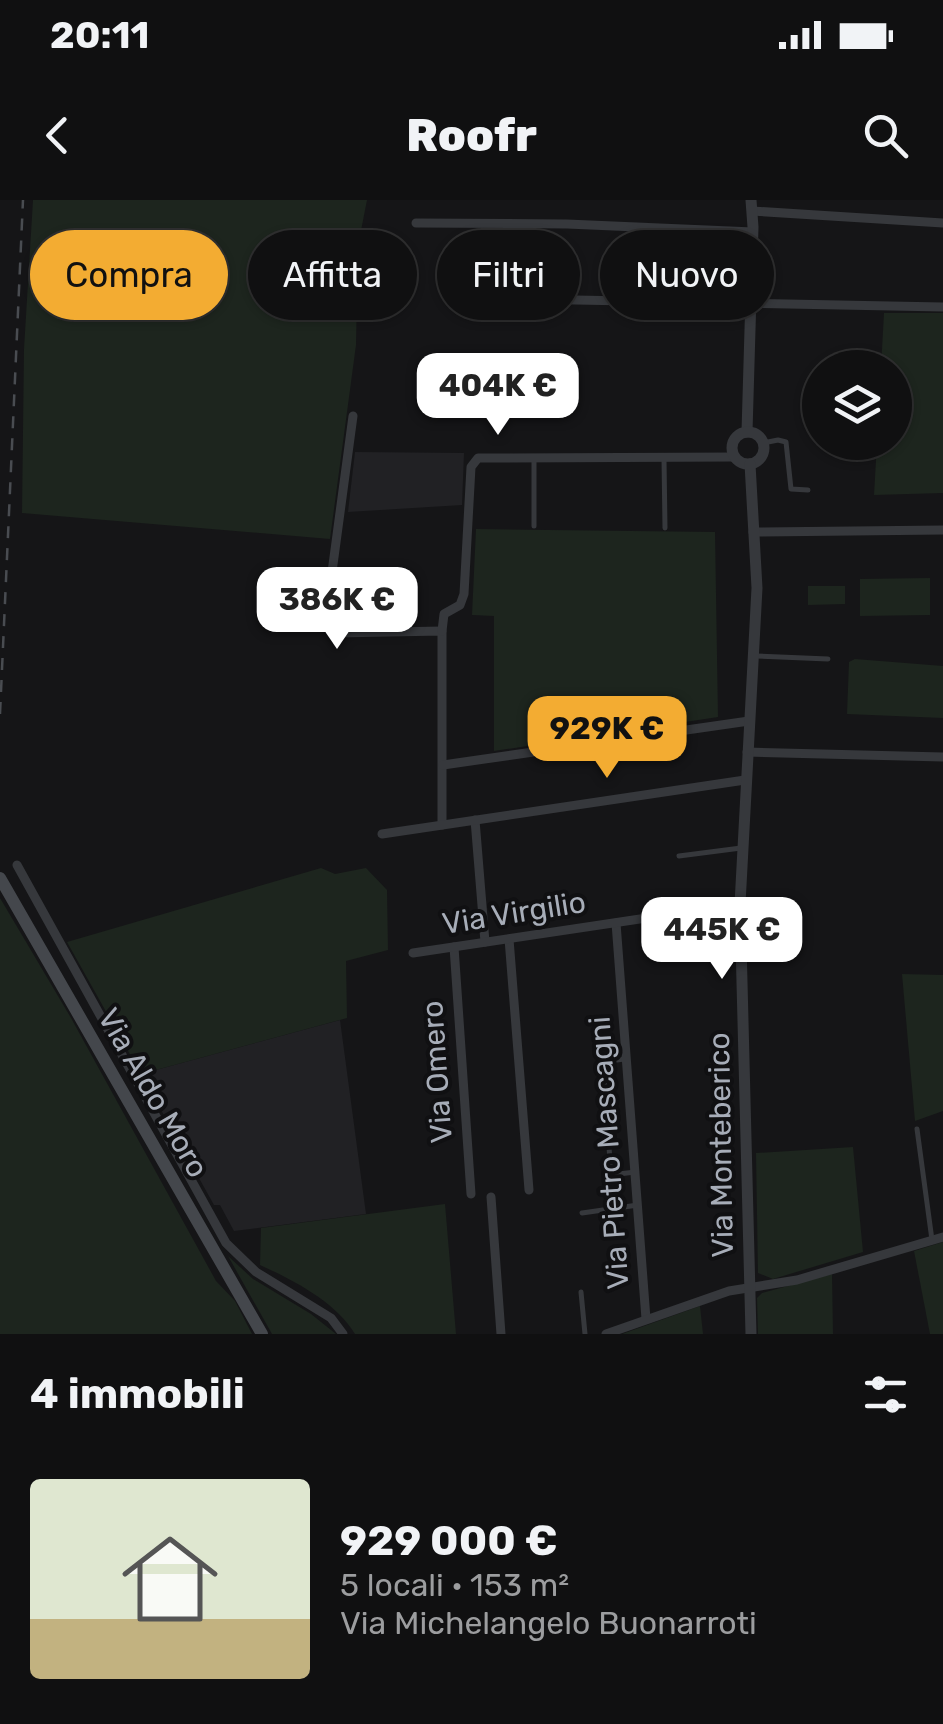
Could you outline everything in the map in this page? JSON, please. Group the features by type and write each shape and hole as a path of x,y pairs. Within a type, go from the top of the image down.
{"main road":[{"name":"Via Aldo Moro","path":"0,878 262,1334"}],"street":[{"path":"752,206 943,222"},
{"path":"416,223 706,230"},
{"path":"774,303 943,307"},
{"path":"747,432 750,320"},
{"path":"353,416 325,624 336,633 442,630"},
{"path":"442,825 442,630 444,614 460,605 464,594 474,461 487,457 735,458 750,464 763,455 764,443 747,432"},
{"path":"735,458 734,442 747,432"},
{"name":"Via Monteberico","path":"750,464 757,588 740,904 751,1334"},
{"path":"753,532 943,530"},
{"path":"443,765 749,721"},
{"path":"747,752 943,757"},
{"path":"382,834 745,780"},
{"path":"475,820 485,942"},
{"path":"17,865 226,1243 256,1272 331,1318 344,1334"},
{"name":"Via Virgilio","path":"413,953 740,904"},
{"name":"Via Pietro Mascagni","path":"616,923 636,1172 643,1320"},
{"path":"509,939 528,1190"},
{"name":"Via Omero","path":"454,947 471,1194"},
{"path":"490,1198 501,1334"},
{"path":"606,1334 750,1286 797,1280 943,1236"}],"lane":[{"path":"764,443 786,442 791,490 808,490"},
{"path":"534,457 534,526"},
{"path":"664,459 665,528"},
{"path":"753,656 828,660"},
{"path":"680,856 742,848"},
{"path":"627,1058 603,1062 611,1175 636,1172"},
{"path":"917,1129 932,1240"},
{"path":"582,1213 638,1205"},
{"path":"582,1292 585,1334"},
{"path":"641,1334 643,1320"}],"shaded area":[{"path":"33,200 367,200 361,230 248,230 248,320 357,320 330,539 22,513 30,250 30,320 228,320 228,230 31,230"},
{"path":"884,313 943,313 943,493 874,495 876,460 912,460 912,350 882,350"},
{"path":"355,452 464,453 462,505 348,512"},
{"path":"476,529 715,532 718,717 494,751 494,616 472,615"},
{"path":"930,578 930,615 860,616 860,579"},
{"path":"808,586 845,586 845,604 808,605"},
{"path":"855,659 943,666 943,718 847,714 849,662"},
{"path":"321,868 335,874 366,868 387,890 388,950 346,961 347,1018 141,1074 67,942"},
{"path":"0,898 216,1281 235,1301 252,1334 0,1334"},
{"path":"902,974 943,975 943,1111 915,1121"},
{"path":"340,1020 366,1214 234,1231 220,1205 214,1205 141,1074"},
{"path":"853,1147 863,1252 773,1279 758,1273 756,1153"},
{"path":"445,1204 456,1334 355,1334 325,1302 260,1265 261,1228"},
{"path":"943,1242 943,1334 930,1334 914,1251"},
{"path":"228,1256 253,1279 336,1334 272,1334"},
{"path":"832,1274 833,1334 758,1334 757,1298 762,1293"},
{"path":"700,1306 703,1334 622,1334"}],"railway":[{"path":"0,714 23,200"}]}
